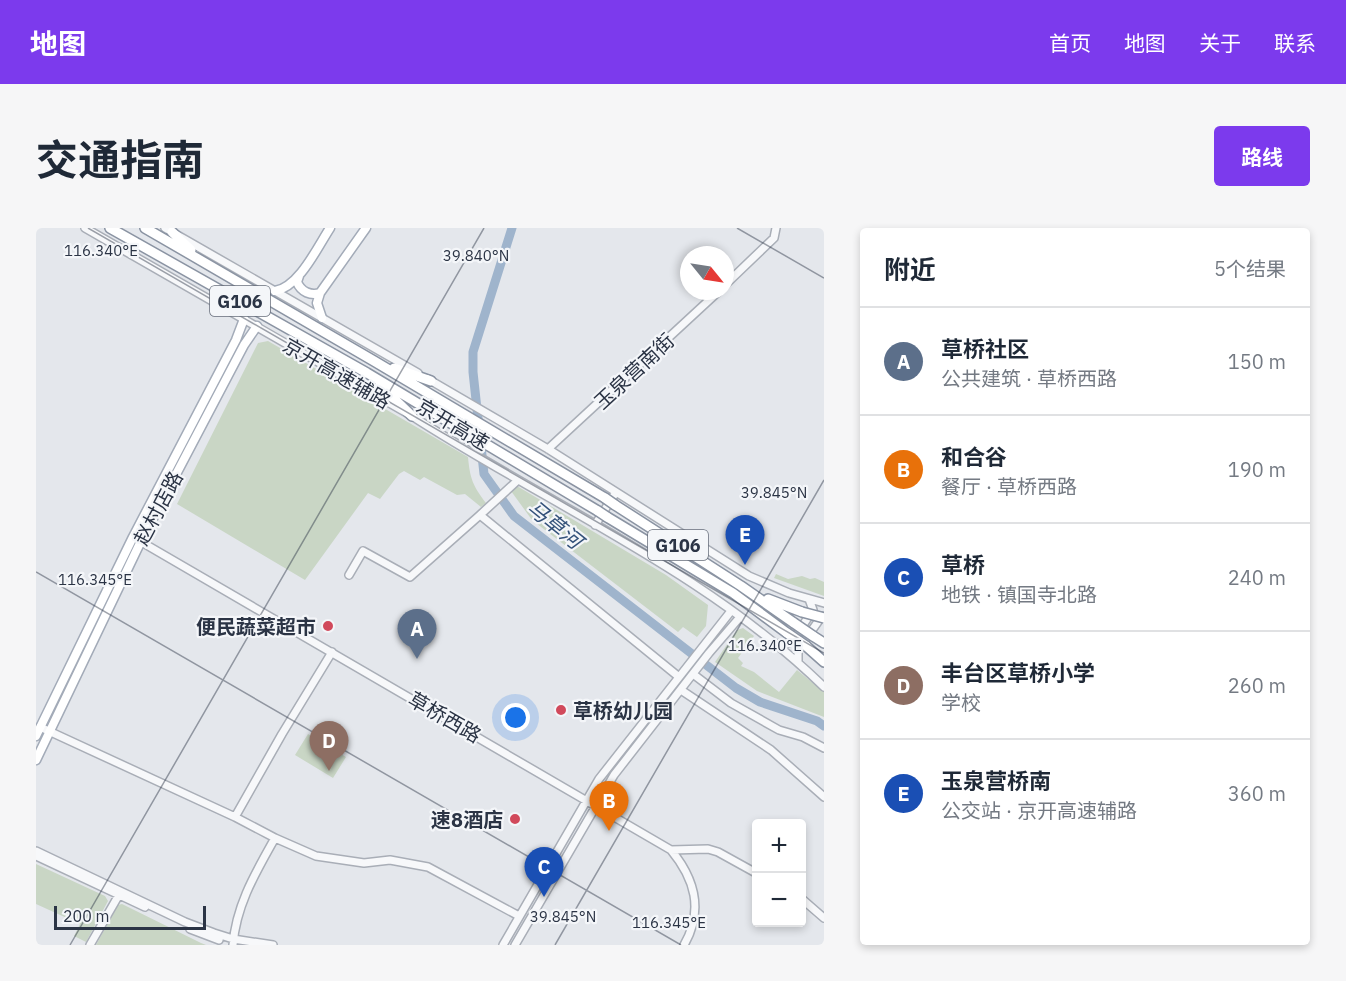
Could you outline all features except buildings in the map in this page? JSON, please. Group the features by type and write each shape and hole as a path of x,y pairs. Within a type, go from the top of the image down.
{"highway":[{"name":"京开高速","path":"145,228 605,498 741,586 824,644"},
{"name":"京开高速","path":"109,229 465,430 733,594 824,660"},
{"path":"168,230 203,261"},
{"path":"374,361 431,381"},
{"path":"367,373 412,416"},
{"path":"741,586 777,604 824,616"}],"main road":[{"path":"275,291 288,288 299,276 330,228"},
{"path":"322,318 317,303 321,293 366,228"},
{"path":"299,276 297,282 303,291 314,295 321,293"},
{"name":"赵村店路","path":"36,736 137,539 236,340 244,319"},
{"name":"赵村店路","path":"36,760 137,539 244,345 257,326"}],"street":[{"name":"京开高速辅路","path":"85,228 412,416 463,449 518,480"},
{"path":"734,276 774,238 776,228"},
{"name":"京开高速辅路","path":"168,230 548,449"},
{"name":"玉泉营南街","path":"548,449 709,300"},
{"path":"548,449 749,576 824,603"},
{"path":"350,575 363,551 410,577 518,480 692,584 776,644 824,687"},
{"path":"595,525 616,492"},
{"path":"480,515 679,677"},
{"name":"草桥西路","path":"137,539 670,850 682,864 690,879 695,900 694,920 685,943"},
{"path":"776,644 793,640 813,610 809,599"},
{"path":"502,945 599,779 731,611"},
{"path":"798,663 798,650 824,616"},
{"path":"515,945 614,776 709,653 740,617"},
{"path":"235,818 332,652"},
{"path":"694,673 731,703 779,730 803,737 824,748"},
{"path":"681,690 771,750 821,789 824,797"},
{"path":"40,727 316,856 364,863 390,860 428,867 519,916"},
{"path":"234,943 246,891 275,838"},
{"path":"670,850 708,849 752,871"},
{"path":"36,851 120,893"},
{"path":"36,856 234,943 273,945"},
{"path":"90,945 120,893"},
{"path":"806,904 824,918"}],"green space":[{"path":"268,341 468,457 473,482 486,503 481,507 465,494 457,495 424,477 420,480 404,471 399,474 380,499 368,493 305,580 177,504 258,343"},
{"path":"517,486 666,575 708,605 706,626 697,637 683,627 678,632 532,520 511,491"},
{"path":"776,574 788,579 802,576 824,582 824,596 774,578"},
{"path":"743,628 754,636 738,658 743,663 741,666 754,672 779,692 797,670 824,692 824,717 757,691 715,662 737,630"},
{"path":"308,734 346,757 333,778 295,755"},
{"path":"36,864 105,896 108,901 86,942 74,936 80,924 36,904"},
{"path":"122,904 206,945 96,945 118,905"}],"waterway":[{"name":"马草河","path":"512,228 473,352 484,474 514,516 736,688 760,702 817,721 824,726"}],"place":[{"name":"玉泉营桥南","path":"745,565"},
{"name":"便民蔬菜超市","path":"328,626"},
{"name":"草桥社区","path":"417,659"},
{"name":"草桥幼儿园","path":"561,710"},
{"name":"丰台区草桥小学","path":"329,771"},
{"name":"速8酒店","path":"515,819"},
{"name":"和合谷","path":"609,831"},
{"name":"草桥","path":"544,897"}]}
